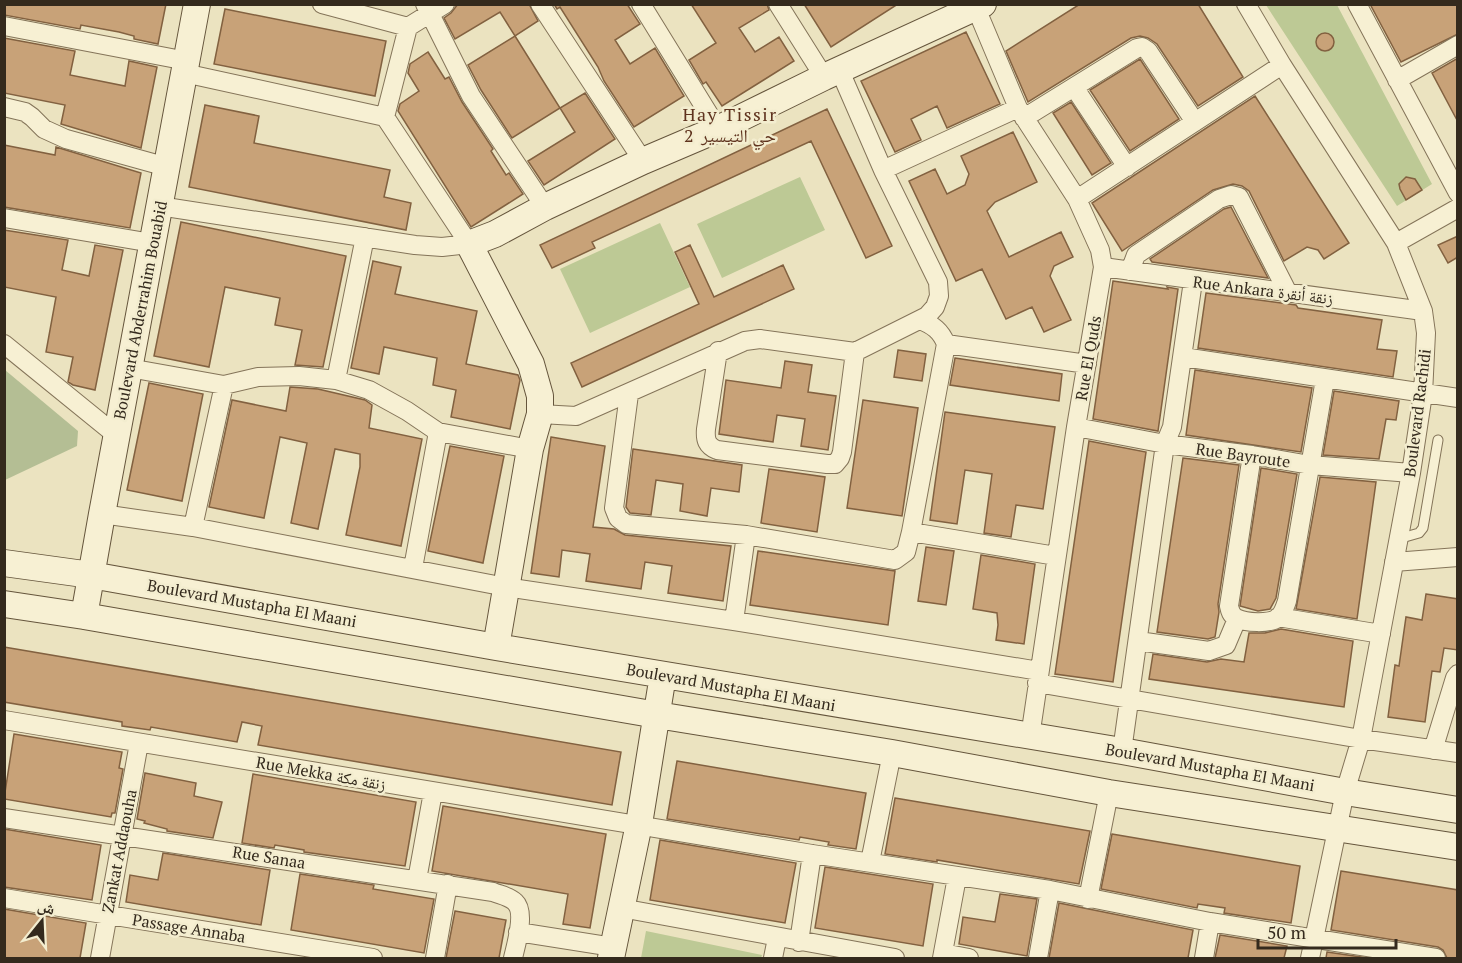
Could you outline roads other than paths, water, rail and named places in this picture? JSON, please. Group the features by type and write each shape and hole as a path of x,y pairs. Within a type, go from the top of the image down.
{"street":[{"name":"Boulevard Abderrahim Bouabid","path":"84,616 197,4"},
{"path":"322,4 408,27"},
{"path":"540,4 644,161"},
{"path":"641,4 718,129"},
{"path":"540,414 576,416 718,351 745,341 760,339 855,352 920,320 935,307 939,296 938,282 883,170 832,74 778,4"},
{"name":"Boulevard Rachidi","path":"1246,4 1282,65 1396,243 1423,311 1426,333 1423,394 1411,473 1361,739 1345,792 1310,958"},
{"path":"1358,4 1458,193"},
{"path":"159,206 433,246 469,244 495,234 545,207 980,6"},
{"name":"Rue El Quds","path":"980,6 1021,113 1077,199 1100,250 1103,267 1076,427 1030,737"},
{"path":"384,117 408,27 434,8 471,96 545,207"},
{"path":"4,26 185,67 384,117 469,244 531,364 540,396 540,414 530,449 496,647"},
{"path":"1397,80 1458,45"},
{"path":"883,170 1021,113 1074,87 1142,47 1148,51 1195,122"},
{"path":"1077,199 1282,65"},
{"path":"1074,87 1127,167"},
{"path":"4,107 25,112 44,129 66,139 167,167"},
{"path":"1130,271 1136,255 1219,199 1231,195 1239,197 1288,293"},
{"path":"1396,243 1458,208"},
{"path":"4,218 153,243"},
{"path":"336,380 365,237"},
{"name":"Rue Ankara زنقة أنقرة","path":"1103,267 1423,311"},
{"path":"1122,751 1165,444 1172,427 1193,281"},
{"path":"628,394 614,500 618,518 626,524 746,535 895,560 906,552 946,344 942,334 932,324 920,320"},
{"path":"4,344 116,435"},
{"path":"946,344 1087,364"},
{"path":"718,351 705,439 710,447 717,450 827,464 835,464 842,452 855,352"},
{"path":"1183,357 1458,398"},
{"path":"129,368 224,385 258,377 299,376 336,380 369,390 407,411 438,432 530,449"},
{"path":"1278,618 1287,601 1325,379"},
{"path":"193,528 224,385"},
{"name":"Rue Bayroute","path":"1076,427 1165,444 1310,465 1411,473"},
{"path":"412,568 438,432"},
{"path":"1252,455 1229,606 1230,612 1237,619 1270,621 1278,618 1381,634"},
{"path":"102,514 193,528 506,587 734,621 1038,677 1130,699 1361,739 1458,753"},
{"path":"910,532 1056,556"},
{"path":"734,621 746,535"},
{"path":"1394,562 1458,557"},
{"name":"Boulevard Mustapha El Maani","path":"4,563 91,575 496,647 1122,751 1345,792 1458,810"},
{"path":"4,604 657,716 892,753 1109,793 1458,847"},
{"path":"1137,641 1209,651 1226,645 1237,619"},
{"path":"1434,750 1458,674"},
{"path":"513,958 519,925 612,953 639,824 663,675"},
{"name":"Rue Mekka زنقة مكة","path":"4,720 812,854 1050,890 1210,922 1436,958"},
{"name":"Zankat Addaouha","path":"100,958 139,743"},
{"path":"870,862 892,753"},
{"path":"417,880 433,792"},
{"path":"1088,899 1109,793"},
{"name":"Rue Sanaa","path":"4,818 448,884 506,897 515,902 519,908 519,925"},
{"path":"799,942 812,854"},
{"path":"957,877 942,956 969,958"},
{"path":"435,958 448,884"},
{"path":"1038,958 1050,890"},
{"name":"Passage Annaba","path":"4,898 373,958"},
{"path":"621,908 799,942 856,956 895,958"},
{"path":"1204,958 1210,922"},
{"path":"773,958 777,938"}],"lane":[{"path":"1398,539 1419,533 1423,528 1437,440"}],"district":[{"name":"Hay Tissir 2 حي التيسير","path":"730,124"}]}
